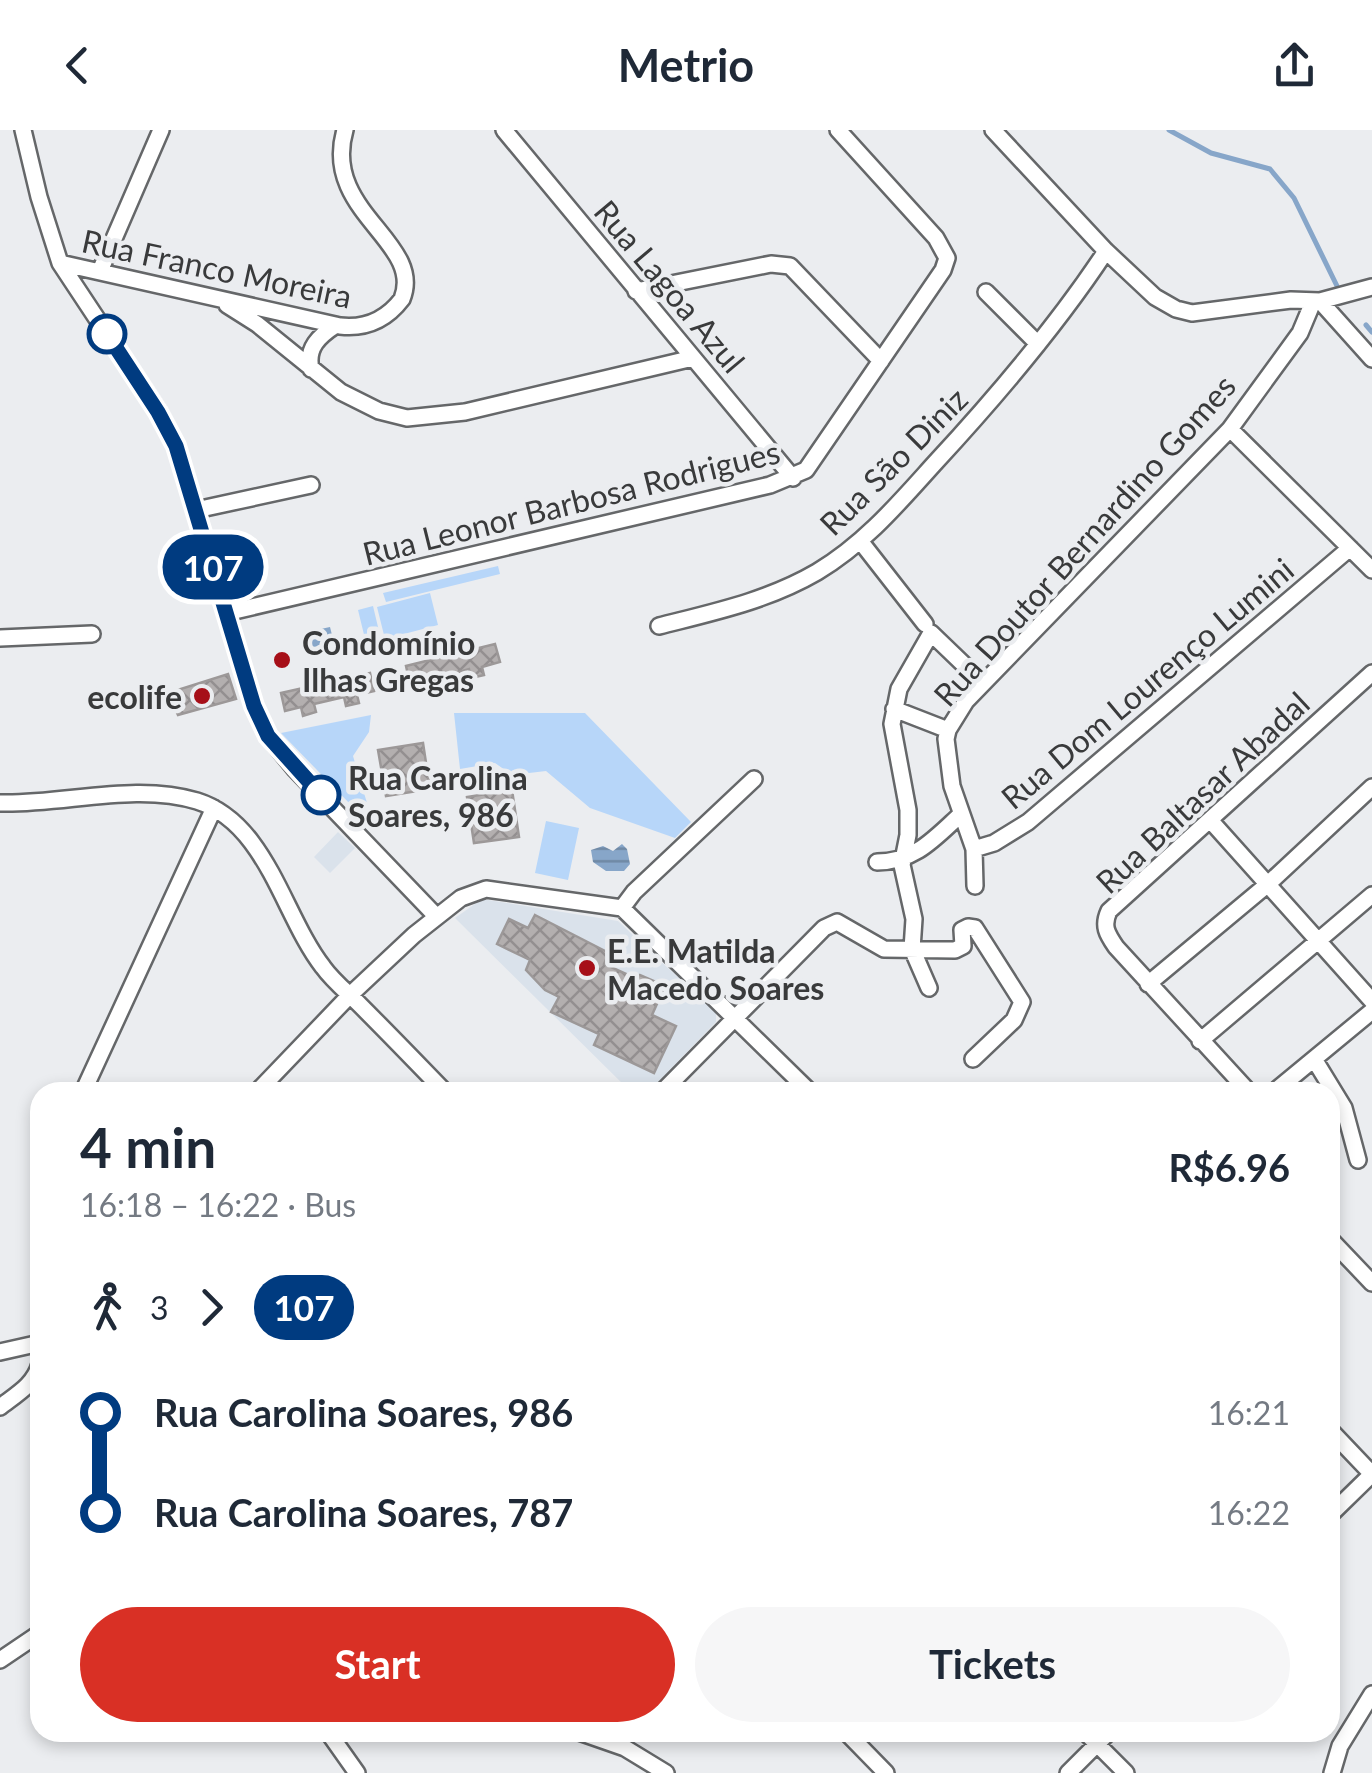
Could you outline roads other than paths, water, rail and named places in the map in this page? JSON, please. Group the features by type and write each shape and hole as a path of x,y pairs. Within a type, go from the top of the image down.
{"street":[{"path":"100,271 161,130"},
{"name":"Rua Franco Moreira","path":"60,263 336,325 354,328 376,322 398,305 406,291 402,265 344,183 339,158 345,130"},
{"name":"Rua Lagoa Azul","path":"504,130 793,478"},
{"name":"Rua Leonor Barbosa Rodrigues","path":"226,614 793,478 806,470 943,270 946,255 936,238 838,130"},
{"path":"993,130 1106,252 1155,298 1185,312 1291,300 1317,302 1372,287"},
{"path":"22,132 60,263 176,446 254,706 268,736 436,916"},
{"name":"Rua São Diniz","path":"659,626 756,602 819,570 860,542 974,422 1079,293 1106,252"},
{"path":"636,291 772,264 790,266 881,361"},
{"path":"986,292 1038,344"},
{"path":"219,301 257,324 341,392 379,411 420,418 464,412 694,358"},
{"path":"1317,302 1372,359"},
{"name":"Rua Doutor Bernardino Gomes","path":"975,886 974,849 960,814 947,758 948,730 966,701 1230,429 1300,333 1317,302"},
{"path":"310,369 314,344 336,325"},
{"path":"1230,429 1372,570"},
{"path":"196,510 311,485"},
{"path":"860,542 928,628 983,683"},
{"name":"Rua Dom Lourenço Lumini","path":"974,849 994,843 1028,822 1350,548"},
{"path":"928,628 899,689 894,708 894,746 909,824 902,859 914,920 912,949 929,988"},
{"path":"0,638 92,634"},
{"name":"Rua Baltasar Abadal","path":"1239,1082 1148,984 1107,934 1104,922 1109,911 1372,673"},
{"path":"894,708 948,730"},
{"path":"622,908 754,778"},
{"path":"1148,984 1268,884 1372,787"},
{"path":"0,803 152,794 195,800 214,808 259,853 277,879 306,944 326,971 435,1082"},
{"path":"88,1082 214,808"},
{"path":"877,862 902,859 926,846 960,814"},
{"path":"1210,820 1372,1001"},
{"path":"267,1082 350,995 436,916 461,898 486,889 622,908 800,1082"},
{"path":"1200,1041 1372,895"},
{"path":"672,1082 824,928 837,922 884,949 960,948 964,942 962,930 973,927 1019,994 1020,1011 973,1059"},
{"path":"1286,1082 1372,1012"},
{"path":"1314,1059 1328,1082"},
{"path":"1340,1101 1358,1160"},
{"path":"1340,1247 1365,1263 1372,1282"},
{"path":"0,1352 30,1345"},
{"path":"0,1407 30,1384"},
{"path":"1340,1440 1372,1474 1340,1506"},
{"path":"0,1660 30,1639"},
{"path":"1332,1773 1347,1732 1372,1694"},
{"path":"335,1742 357,1773"},
{"path":"607,1742 666,1773"},
{"path":"856,1742 886,1773"},
{"path":"1068,1773 1092,1742"},
{"path":"1102,1742 1126,1773"}],"waterway":[{"path":"1169,130 1211,153 1270,169 1294,198 1337,286"},
{"path":"1366,325 1372,332"}],"place":[{"name":"Condomínio Ilhas Gregas","path":"282,660"},
{"name":"ecolife","path":"202,696"},
{"name":"Rua Carolina Soares, 986","path":"321,795"},
{"name":"E.E. Matilda Macedo Soares","path":"587,968"}]}
